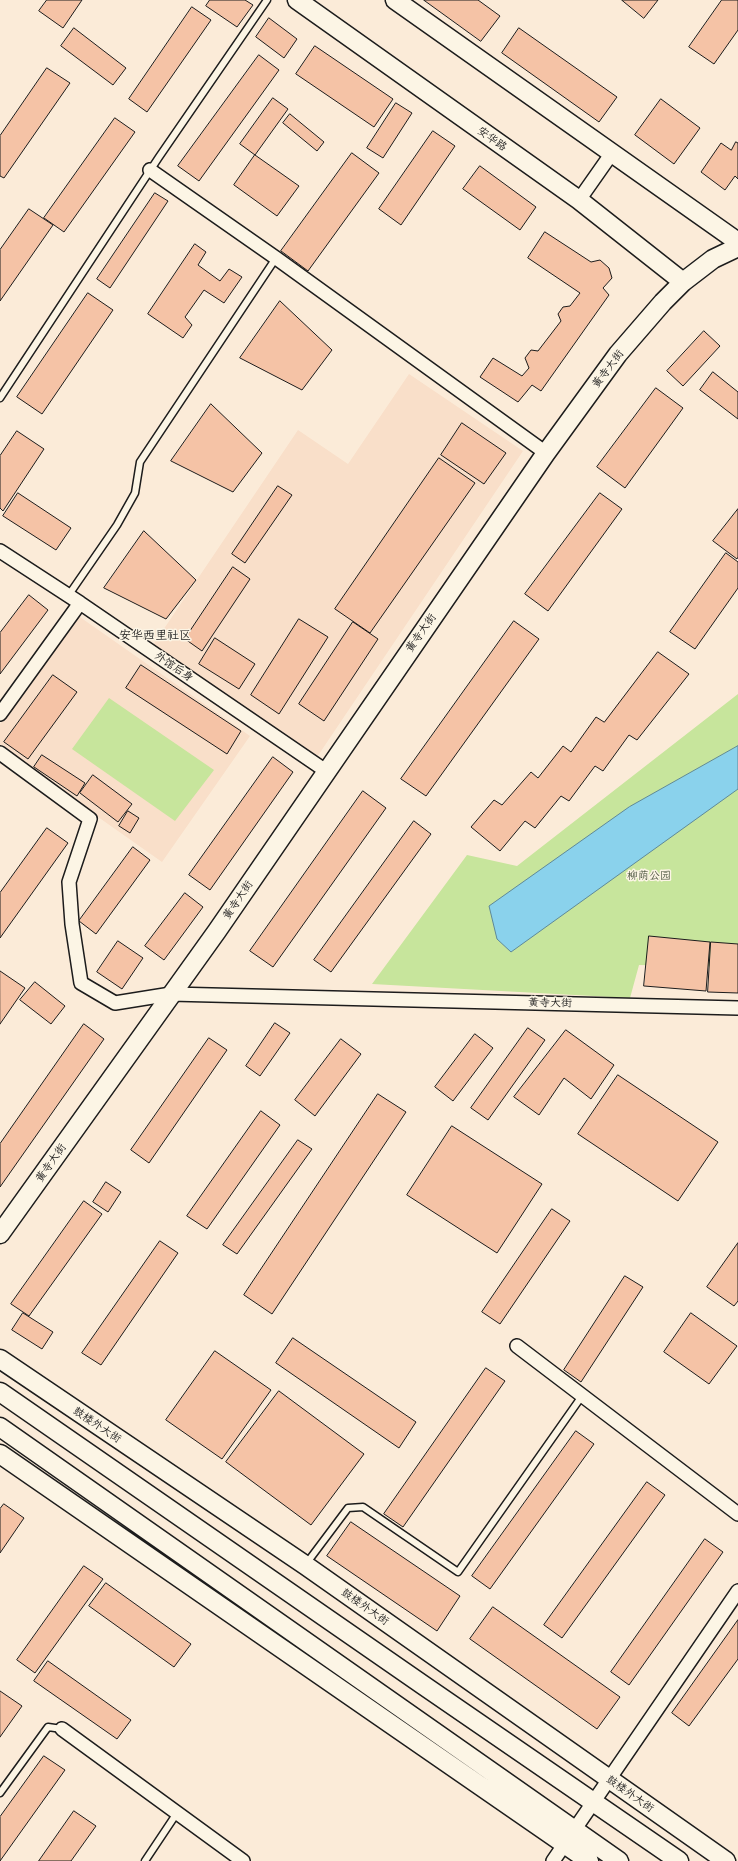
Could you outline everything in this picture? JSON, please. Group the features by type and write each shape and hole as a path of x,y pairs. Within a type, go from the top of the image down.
{"street":[{"name":"安华路","path":"297,0 579,200 683,282"},
{"path":"395,0 738,242"},
{"path":"579,200 612,153"},
{"path":"150,170 276,258 546,453"},
{"name":"黄寺大街","path":"0,1234 217,931 546,453 618,354 662,302 683,282 713,258 738,247"},
{"name":"外馆后身","path":"0,551 68,596 80,602 326,771"},
{"path":"0,714 80,602"},
{"name":"黄寺大街","path":"0,753 90,819 69,882 72,924 81,983 114,1003 171,994 738,1008"},
{"path":"517,1346 738,1514"},
{"name":"鼓楼外大街","path":"0,1359 305,1565 726,1861"},
{"path":"0,1392 422,1686 679,1861"},
{"path":"0,1427 569,1837 589,1861"},
{"path":"0,1454 569,1837 619,1861"},
{"path":"553,1861 738,1591"},
{"path":"62,1729 243,1861"}],"lane":[{"path":"0,398 150,170 267,0"},
{"path":"68,596 118,525 135,493 140,462 276,258"},
{"path":"305,1565 348,1508 363,1507 458,1572 582,1396"},
{"path":"0,1793 48,1727 62,1729"},
{"path":"144,1861 177,1813"}],"shaded area":[{"path":"409,374 523,451 315,760 153,645 298,430 348,464"},
{"path":"77,615 250,736 162,862 0,748 0,724"}],"green space":[{"name":"柳荫公园","path":"738,694 738,967 639,965 630,998 372,984 467,855 517,866"},
{"path":"109,698 214,770 175,821 72,749"}],"water":[{"path":"738,746 738,789 511,952 497,939 489,906 629,807"}],"building":[{"path":"47,0 82,0 63,28 39,11"},
{"path":"210,0 245,0 253,5 237,27 206,6"},
{"path":"424,0 478,0 500,16 481,41"},
{"path":"622,0 658,0 644,18"},
{"path":"722,0 738,0 738,30 714,64 689,47"},
{"path":"192,7 211,20 147,112 129,99"},
{"path":"269,18 297,39 284,58 256,37"},
{"path":"74,28 126,68 113,85 61,46"},
{"path":"519,28 617,97 599,122 502,53"},
{"path":"315,46 393,99 374,127 296,74"},
{"path":"259,55 279,70 199,181 178,166"},
{"path":"47,68 70,83 4,178 0,176 0,136"},
{"path":"273,98 288,109 255,155 240,144"},
{"path":"661,99 700,128 674,164 635,135"},
{"path":"396,103 412,113 383,158 367,148"},
{"path":"290,114 324,142 317,151 283,123"},
{"path":"115,118 135,132 64,232 44,218"},
{"path":"433,131 455,146 401,225 379,209"},
{"path":"736,142 738,143 738,179 735,176 725,190 701,172 721,143 731,150"},
{"path":"352,153 379,173 308,271 281,251"},
{"path":"255,155 299,186 277,216 234,185"},
{"path":"480,166 536,207 520,230 463,189"},
{"path":"155,193 168,201 110,288 97,279"},
{"path":"29,209 53,225 0,301 0,250"},
{"path":"545,232 591,262 600,260 609,268 612,278 603,288 609,295 541,391 532,385 518,402 480,377 493,358 522,376 529,368 525,358 531,350 538,351 561,321 558,314 563,307 570,306 580,293 528,258"},
{"path":"195,244 206,252 198,265 220,281 229,269 242,277 224,303 204,290 185,317 192,325 183,338 148,314"},
{"path":"88,293 113,310 42,414 17,397"},
{"path":"280,301 332,350 302,390 240,358"},
{"path":"704,331 720,346 683,386 667,371"},
{"path":"713,372 738,392 738,419 700,390"},
{"path":"656,388 683,408 625,488 597,467"},
{"path":"211,404 262,453 233,492 171,461"},
{"path":"462,423 506,453 484,484 441,455"},
{"path":"17,431 44,449 3,511 0,508 0,456"},
{"path":"439,458 475,483 370,633 335,609"},
{"path":"278,486 292,495 245,563 232,554"},
{"path":"18,493 71,528 56,550 3,516"},
{"path":"600,493 622,509 548,611 525,594"},
{"path":"738,509 738,557 737,559 713,541"},
{"path":"144,531 196,580 166,619 104,588"},
{"path":"726,553 738,562 738,588 695,649 670,632"},
{"path":"233,567 250,579 202,651 185,639"},
{"path":"29,595 48,610 0,674 0,633"},
{"path":"299,619 328,637 279,714 251,695"},
{"path":"514,621 539,639 426,796 401,779"},
{"path":"353,622 378,639 324,721 299,704"},
{"path":"215,638 255,664 239,689 199,664"},
{"path":"658,652 689,674 637,740 629,735 603,771 595,766 569,801 561,796 535,828 525,821 500,851 471,827 494,800 502,805 531,772 538,778 563,746 571,752 596,717 604,722"},
{"path":"141,665 241,731 227,754 126,688"},
{"path":"53,675 77,692 28,759 4,742"},
{"path":"42,755 85,783 77,796 34,767"},
{"path":"273,757 293,772 210,890 189,875"},
{"path":"93,775 132,804 118,822 80,793"},
{"path":"363,791 386,808 273,967 250,951"},
{"path":"128,811 139,818 130,833 119,826"},
{"path":"414,821 431,834 331,972 314,960"},
{"path":"47,828 68,843 0,938 0,893"},
{"path":"133,847 150,860 96,934 79,921"},
{"path":"185,893 203,907 164,960 145,946"},
{"path":"649,936 710,942 706,991 644,986"},
{"path":"118,941 143,958 122,989 97,972"},
{"path":"711,942 738,944 738,993 708,992"},
{"path":"0,971 25,988 0,1024"},
{"path":"35,982 65,1006 51,1024 20,1000"},
{"path":"275,1023 290,1033 260,1076 246,1066"},
{"path":"84,1024 104,1039 0,1187 0,1144"},
{"path":"528,1028 545,1040 488,1120 471,1108"},
{"path":"566,1030 614,1065 591,1099 564,1078 539,1115 514,1097"},
{"path":"475,1034 493,1048 453,1101 435,1087"},
{"path":"209,1038 227,1050 149,1163 131,1150"},
{"path":"341,1039 361,1054 315,1116 295,1100"},
{"path":"618,1075 718,1142 678,1201 578,1134"},
{"path":"378,1094 406,1112 272,1314 244,1295"},
{"path":"261,1111 280,1125 207,1229 187,1216"},
{"path":"452,1126 542,1184 497,1253 407,1195"},
{"path":"298,1140 312,1149 237,1254 223,1245"},
{"path":"106,1182 121,1192 108,1212 93,1202"},
{"path":"84,1201 102,1214 29,1316 11,1304"},
{"path":"552,1209 570,1221 500,1324 482,1312"},
{"path":"160,1241 178,1253 101,1365 82,1353"},
{"path":"738,1243 738,1301 734,1306 707,1287"},
{"path":"625,1276 643,1287 581,1382 564,1370"},
{"path":"23,1313 53,1332 42,1349 12,1330"},
{"path":"691,1313 737,1346 709,1384 664,1352"},
{"path":"293,1338 416,1422 399,1448 276,1363"},
{"path":"215,1351 271,1390 222,1459 166,1420"},
{"path":"486,1368 505,1381 403,1527 384,1514"},
{"path":"279,1391 364,1454 311,1525 226,1462"},
{"path":"576,1431 594,1444 490,1589 472,1576"},
{"path":"647,1482 665,1495 562,1638 544,1625"},
{"path":"4,1504 24,1518 0,1553 0,1509"},
{"path":"351,1522 460,1596 437,1631 327,1556"},
{"path":"705,1539 723,1552 629,1685 611,1672"},
{"path":"84,1566 103,1579 35,1673 17,1660"},
{"path":"106,1583 191,1644 174,1667 89,1606"},
{"path":"493,1607 620,1697 597,1729 470,1639"},
{"path":"738,1620 738,1659 689,1726 672,1713"},
{"path":"48,1661 131,1720 117,1739 34,1681"},
{"path":"0,1691 22,1706 0,1737"},
{"path":"44,1756 65,1770 0,1861 0,1817"},
{"path":"74,1811 96,1826 71,1861 39,1861"}],"district":[{"name":"安华西里社区","path":"155,636"}]}
